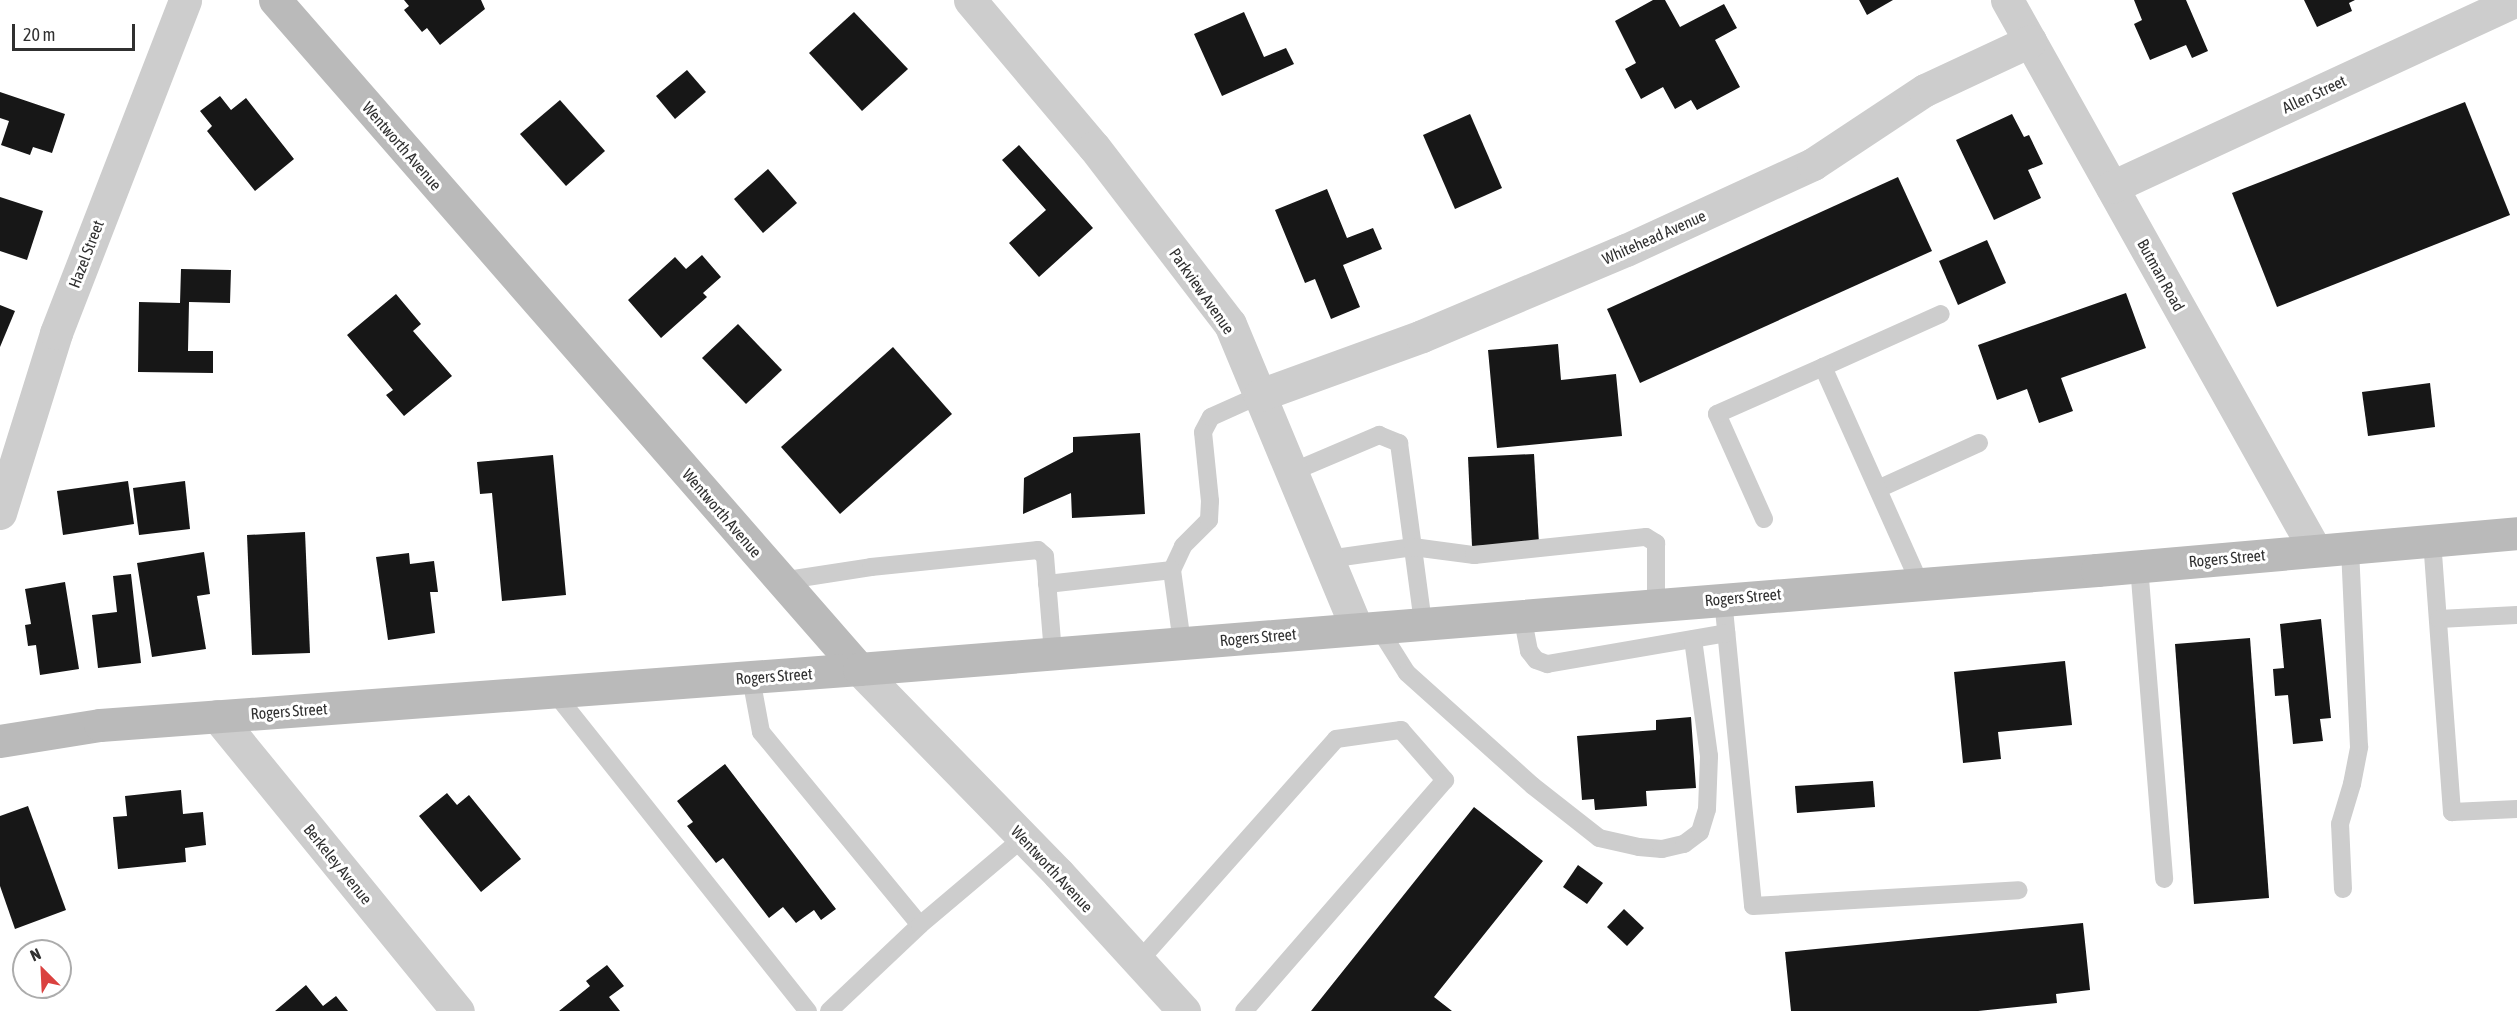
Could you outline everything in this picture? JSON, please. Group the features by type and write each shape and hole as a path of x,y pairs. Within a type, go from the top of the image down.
{"main road":[{"name":"Wentworth Avenue","path":"275,0 859,669"},
{"name":"Rogers Street","path":"0,741 100,725 1053,654 1919,582 2139,566 2517,532"}],"street":[{"name":"Hazel Street","path":"0,513 56,333 185,0"},
{"name":"Parkview Avenue","path":"970,0 1094,147 1230,324 1328,559 1367,628"},
{"name":"Butman Road","path":"2007,0 2315,550"},
{"name":"Allen Street","path":"2112,187 2517,0"},
{"name":"Whitehead Avenue","path":"1260,395 1422,336 1637,246 1813,164 1925,90 2030,41"},
{"name":"Wentworth Avenue","path":"859,669 1023,838 1184,1011"},
{"name":"Berkeley Avenue","path":"217,716 458,1011"}],"lane":[{"path":"1764,519 1717,414 1941,314"},
{"path":"1823,367 1919,582"},
{"path":"1182,643 1172,570 1183,546 1209,520 1210,501 1203,432 1211,417 1260,395"},
{"path":"1292,472 1379,435 1399,443 1423,624"},
{"path":"1878,489 1979,444"},
{"path":"1328,559 1413,548 1474,555 1646,537 1656,543 1656,605"},
{"path":"2432,540 2452,812 2517,809"},
{"path":"2343,889 2340,824 2352,784 2359,747 2350,547"},
{"path":"781,581 871,567 1038,550 1045,556 1053,654"},
{"path":"2139,566 2164,879"},
{"path":"1047,584 1172,570"},
{"path":"1723,598 1754,906 2019,890"},
{"path":"1522,615 1529,651 1536,660 1547,664 1726,633"},
{"path":"2439,619 2517,615"},
{"path":"1367,628 1407,673 1533,786 1599,838 1639,847 1662,849 1684,844 1700,832 1707,809 1709,756 1693,639"},
{"path":"751,678 761,732 920,925"},
{"path":"554,692 808,1011"},
{"path":"1138,961 1336,738 1401,730 1445,780 1244,1011"},
{"path":"829,1011 920,925 1023,838"}],"building":[{"path":"404,0 481,0 485,9 440,45 427,28 422,32 404,10 409,6"},
{"path":"1653,0 1665,0 1680,27 1724,4 1737,28 1715,40 1740,87 1697,110 1691,100 1675,109 1663,87 1641,99 1625,69 1636,63 1615,21"},
{"path":"1859,0 1893,0 1867,15"},
{"path":"2134,0 2186,0 2208,51 2192,58 2186,45 2150,60 2134,24 2142,20"},
{"path":"2304,0 2355,0 2349,3 2352,11 2317,27"},
{"path":"854,12 908,69 862,111 809,53"},
{"path":"1244,12 1264,57 1286,48 1294,64 1222,96 1194,34"},
{"path":"687,70 706,92 675,119 656,96"},
{"path":"0,92 65,114 52,153 33,147 30,155 1,145 9,121 0,118"},
{"path":"220,96 231,110 246,98 294,159 255,191 207,131 212,126 200,111"},
{"path":"560,100 605,151 566,186 520,134"},
{"path":"2465,102 2510,215 2277,307 2232,193"},
{"path":"1470,114 1502,188 1455,209 1423,135"},
{"path":"2012,114 2024,137 2029,135 2043,164 2028,170 2041,198 1994,220 1956,140"},
{"path":"1019,145 1093,228 1039,277 1009,243 1046,210 1002,160"},
{"path":"768,169 797,203 763,233 734,199"},
{"path":"1898,177 1932,251 1640,383 1607,309"},
{"path":"1327,189 1347,238 1373,228 1382,249 1343,265 1360,307 1331,319 1315,279 1305,283 1275,210"},
{"path":"0,197 43,211 27,260 0,251"},
{"path":"1987,240 2006,283 1958,305 1939,261"},
{"path":"702,255 721,277 703,293 707,297 661,338 628,300 675,257 686,269"},
{"path":"181,269 231,270 230,303 189,302 188,351 213,351 213,373 138,372 139,302 180,303"},
{"path":"2126,293 2146,348 2061,378 2073,411 2039,423 2027,389 1997,400 1978,345"},
{"path":"396,294 421,324 413,331 452,376 404,416 386,395 393,390 347,335"},
{"path":"0,305 15,311 0,347"},
{"path":"738,324 782,370 746,404 702,358"},
{"path":"1558,344 1561,380 1616,374 1622,436 1497,448 1488,350"},
{"path":"893,347 952,414 840,514 781,447"},
{"path":"2430,383 2435,427 2368,436 2362,392"},
{"path":"1140,433 1145,514 1072,518 1071,493 1023,514 1024,478 1073,452 1073,437"},
{"path":"1534,454 1539,544 1472,546 1468,457"},
{"path":"553,455 566,595 502,601 492,493 480,494 477,462"},
{"path":"128,481 134,524 63,535 57,491"},
{"path":"185,481 190,529 139,535 133,488"},
{"path":"305,532 310,653 252,655 247,535"},
{"path":"204,552 210,594 197,596 206,649 152,657 137,563"},
{"path":"409,553 410,564 434,561 438,592 430,592 435,633 388,640 376,557"},
{"path":"131,574 141,663 98,668 92,615 117,612 113,576"},
{"path":"65,582 79,669 40,675 36,645 28,646 25,625 31,624 25,589"},
{"path":"2321,619 2331,718 2320,719 2323,741 2293,744 2288,695 2275,696 2273,669 2284,668 2280,624"},
{"path":"2250,638 2269,898 2194,904 2175,644"},
{"path":"2065,661 2072,725 1998,732 2001,759 1963,763 1954,672"},
{"path":"1691,717 1696,788 1646,791 1647,806 1595,810 1594,799 1582,800 1577,736 1656,730 1656,720"},
{"path":"725,764 836,909 821,920 814,910 796,923 783,907 769,918 723,858 716,863 687,826 693,822 677,801"},
{"path":"1873,781 1875,807 1797,813 1795,786"},
{"path":"181,790 183,814 203,812 206,845 185,848 186,862 118,869 113,817 127,816 125,796"},
{"path":"447,793 457,805 469,795 521,859 481,892 419,816"},
{"path":"28,806 66,910 15,929 0,886 0,816"},
{"path":"1474,807 1543,861 1434,997 1452,1011 1311,1011"},
{"path":"1578,865 1603,883 1587,904 1563,887"},
{"path":"1624,909 1644,928 1627,946 1607,927"},
{"path":"2083,923 2090,990 2056,994 2057,1003 1978,1011 1791,1011 1785,952"},
{"path":"607,965 624,986 609,997 620,1011 559,1011 590,986 586,981"},
{"path":"306,985 323,1006 336,996 348,1011 275,1011"}]}
